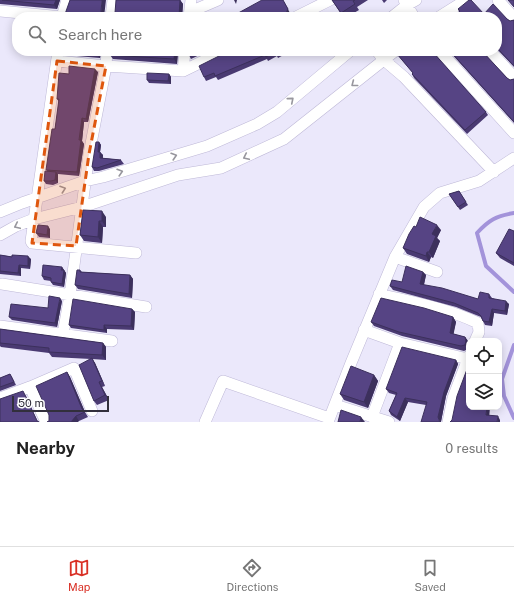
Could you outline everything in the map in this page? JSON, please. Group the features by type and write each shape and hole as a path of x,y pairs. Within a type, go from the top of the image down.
{"street":[{"path":"63,12 67,0"},
{"path":"112,12 113,0"},
{"path":"189,12 191,0"},
{"path":"193,12 218,0"},
{"path":"306,12 330,0"},
{"path":"456,12 466,0"},
{"path":"498,0 514,18"},
{"path":"398,12 409,2 412,12"},
{"path":"0,12 12,13"},
{"path":"136,253 76,246 32,243 30,239 57,56 106,66 183,71 214,56"},
{"path":"63,334 70,295 89,154 107,56"},
{"path":"183,71 184,56"},
{"path":"0,212 37,197 85,181 207,146 257,124 277,112 344,56"},
{"path":"381,56 404,77 494,172"},
{"path":"0,235 16,226 34,219 82,207 178,175 221,168 284,140 389,56"},
{"path":"445,56 514,133"},
{"path":"495,56 514,77"},
{"path":"205,422 223,381 329,420 364,330 395,258 424,207 440,193 479,181 514,158"},
{"path":"395,258 437,272"},
{"path":"2,284 146,307"},
{"path":"379,294 433,308 473,321 478,324 479,332 476,338"},
{"path":"0,326 112,341"},
{"path":"364,330 400,343 466,357"},
{"path":"372,417 400,343"},
{"path":"448,422 453,398 466,362"},
{"path":"0,398 74,368 92,411"},
{"path":"30,387 46,422"},
{"path":"335,405 389,422"}],"highlighted area":[{"path":"57,61 106,66 89,154 76,246 32,243"}],"building":[{"path":"2,0 56,0 54,5"},
{"path":"70,0 102,0 101,12 66,12"},
{"path":"116,0 180,0 179,12 115,12"},
{"path":"262,0 283,0 288,9 286,12 240,12"},
{"path":"332,0 355,0 353,1 355,4 340,12"},
{"path":"471,0 482,12 459,12 460,11 458,9"},
{"path":"508,0 514,0 514,7"},
{"path":"493,4 500,12 486,12"},
{"path":"502,14 510,21 514,20 514,66 502,53"},
{"path":"126,56 174,56 174,59"},
{"path":"219,56 263,56 215,76 214,73 204,77 199,66"},
{"path":"399,56 436,56 486,112 465,130 412,74 413,73"},
{"path":"455,56 487,56 507,78 510,80 514,79 514,122"},
{"path":"69,66 95,69 86,119 82,118 77,172 46,170 52,129 55,129 59,99 57,99 59,73 69,74"},
{"path":"147,73 169,74 168,81 147,80"},
{"path":"96,142 99,142 98,152 100,152 100,158 121,160 97,168 92,167"},
{"path":"45,171 56,172 55,180 44,181"},
{"path":"459,191 466,202 458,207 449,194"},
{"path":"83,210 102,211 102,221 99,221 98,237 80,235"},
{"path":"420,217 437,225 432,234 436,236 426,256 403,248 409,234 414,226 416,227"},
{"path":"38,225 48,226 47,235 36,233"},
{"path":"509,229 514,231 514,263 496,253"},
{"path":"0,255 12,257 12,255 28,256 28,266 19,265 18,273 0,271"},
{"path":"43,265 62,267 61,270 64,270 62,284 51,282 51,278 42,276"},
{"path":"406,266 423,272 420,284 442,288 478,299 480,292 489,294 489,298 506,301 505,311 492,309 489,322 483,321 478,313 454,303 390,286 392,280 402,282"},
{"path":"77,270 80,270 80,272 130,275 129,294 75,285"},
{"path":"49,296 60,298 55,323 9,317 11,304 48,308"},
{"path":"381,298 424,308 453,317 450,333 465,337 466,341 465,345 461,346 399,332 371,322"},
{"path":"73,299 132,309 131,326 104,325 104,330 69,325"},
{"path":"0,329 103,343 102,355 49,352 49,348 0,343"},
{"path":"402,347 456,360 444,392 438,417 440,422 421,422 427,402 405,398 397,417 389,411 397,393 386,389"},
{"path":"92,358 102,381 99,382 105,395 94,401 79,365"},
{"path":"351,366 374,375 364,402 340,394"},
{"path":"67,372 82,409 85,412 76,416 71,422 47,422 49,421 49,415 36,386"},
{"path":"466,372 466,410 487,410 486,415 498,416 497,422 450,422 452,420 457,396"},
{"path":"10,374 14,382 0,387 0,378"},
{"path":"23,391 37,421 39,422 0,422 0,399"},
{"path":"341,410 361,417 360,422 338,422"}],"waterway":[{"path":"514,213 493,219 477,233 486,266 514,292"},
{"path":"514,345 502,379 504,396 514,418"}]}
